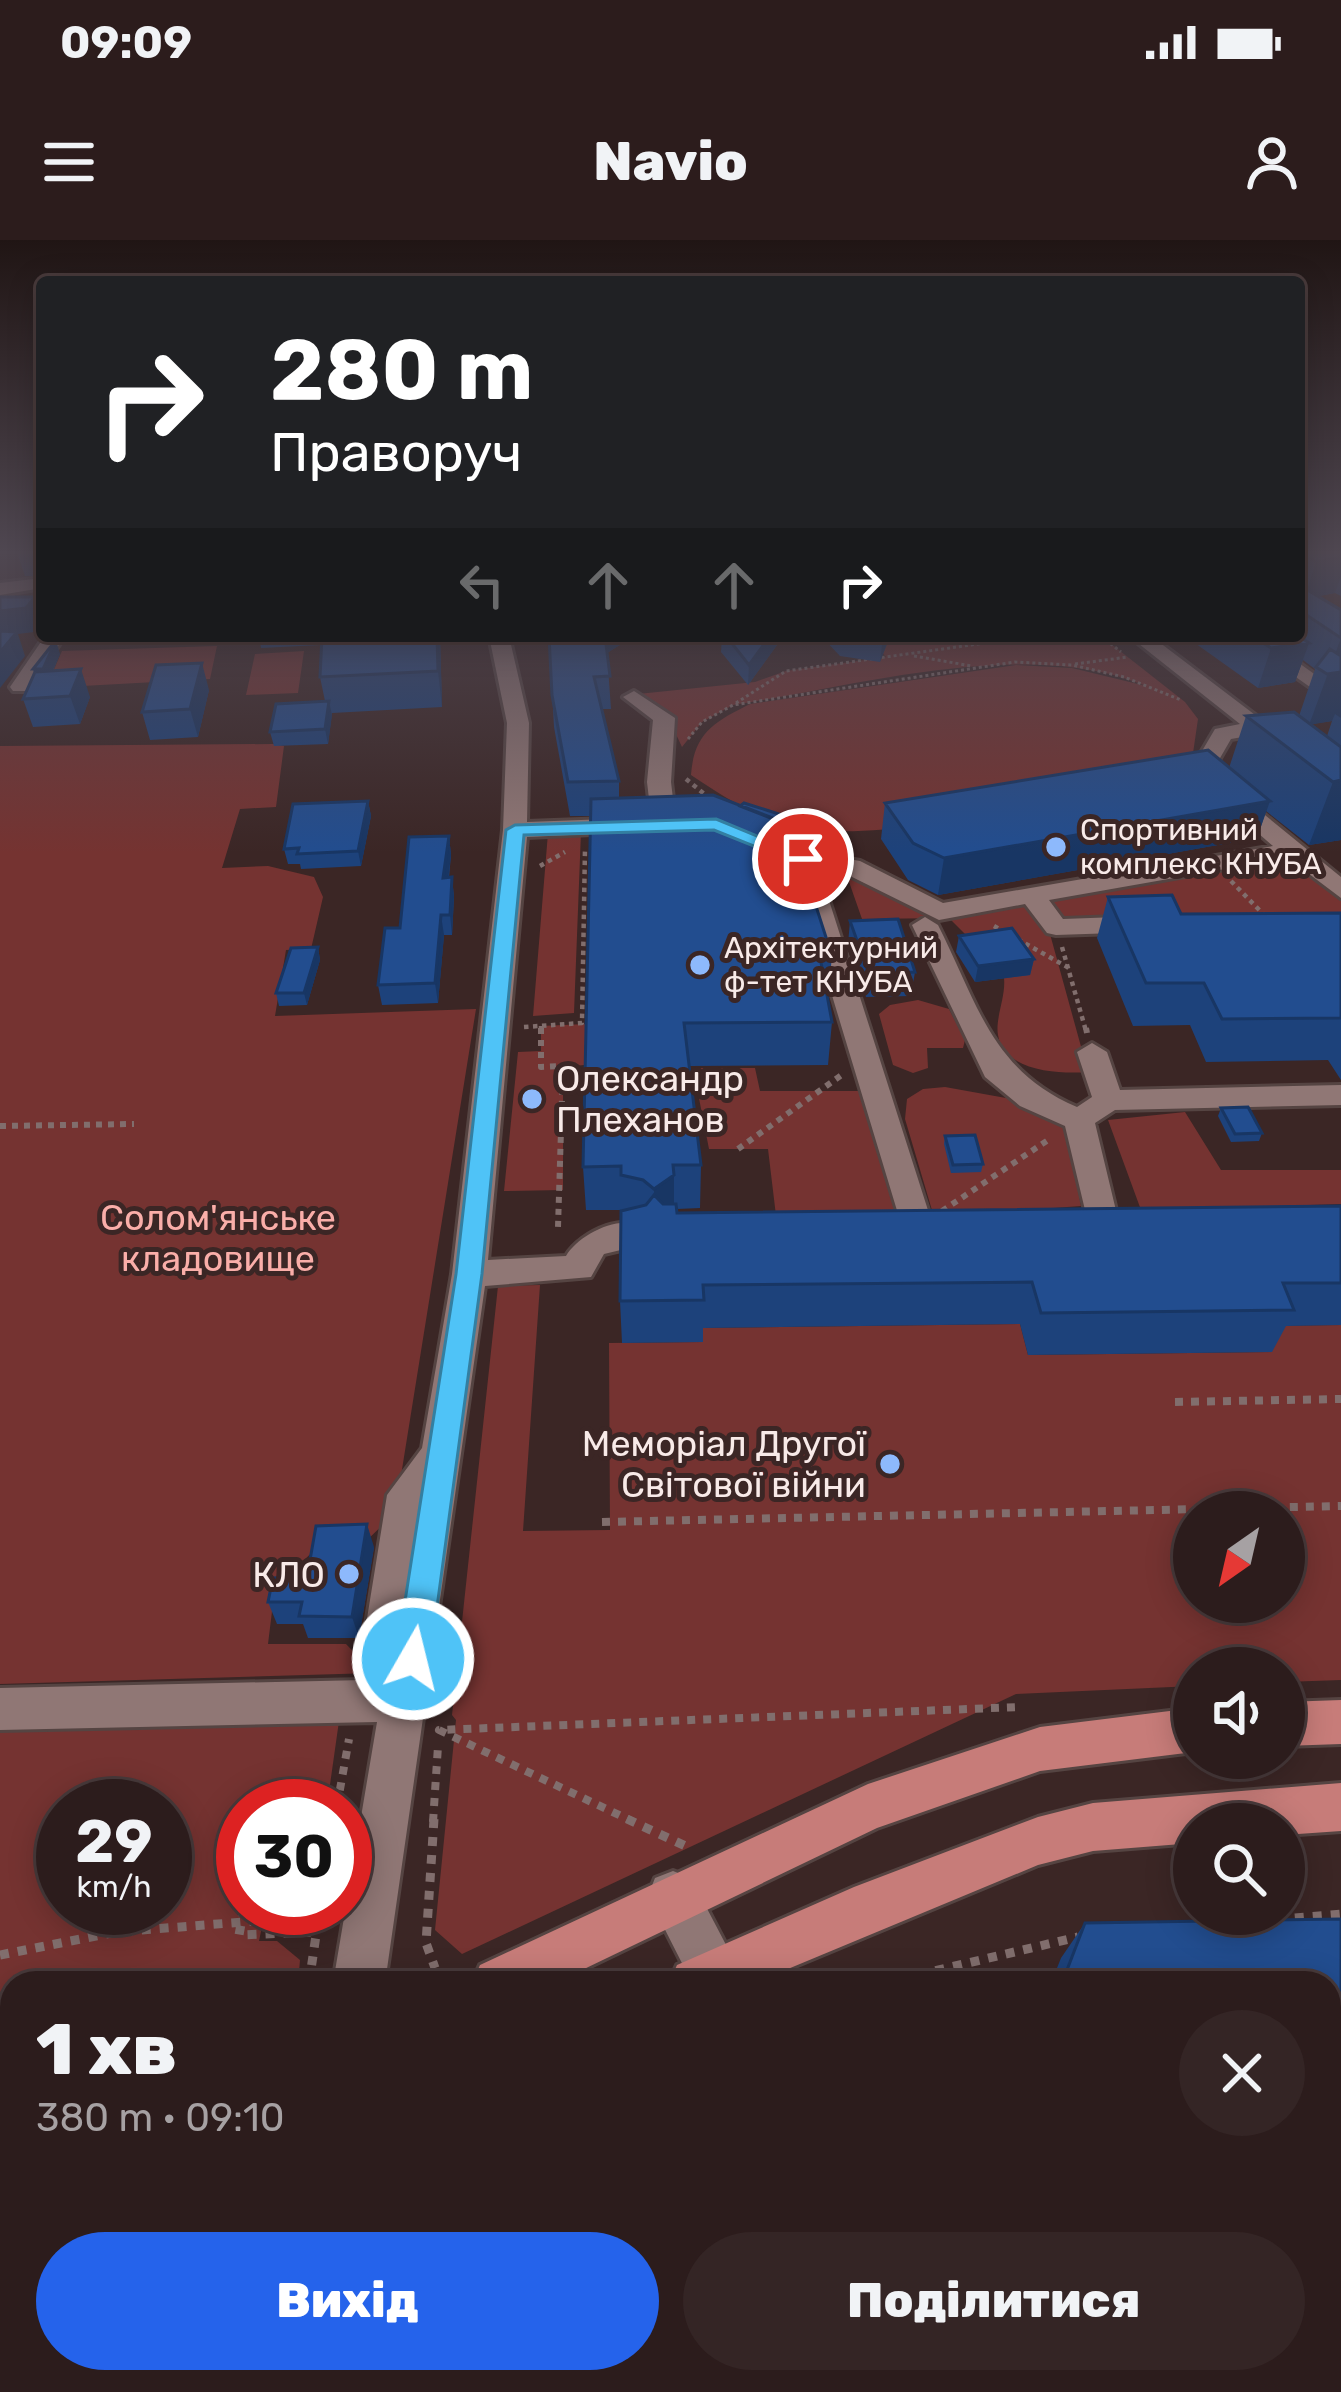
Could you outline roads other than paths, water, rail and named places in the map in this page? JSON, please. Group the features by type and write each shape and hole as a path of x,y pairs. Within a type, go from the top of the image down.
{"main road":[{"path":"1305,1723 1341,1722"},
{"path":"522,1971 868,1808 1040,1749 1173,1733"},
{"path":"728,1971 854,1912 1038,1841 1093,1826 1341,1807"}],"street":[{"path":"20,687 43,652"},
{"path":"374,1677 442,1453 470,1269 515,830 518,723 503,652"},
{"path":"1160,652 1341,791"},
{"path":"1273,652 1335,693"},
{"path":"634,697 664,718 659,782 664,824"},
{"path":"1318,735 1219,737 1200,773 1341,890"},
{"path":"515,830 699,824"},
{"path":"727,826 803,859 851,866 937,919 996,1070 1031,1099 1079,1120 1114,1223 1056,1224"},
{"path":"937,919 1032,895 1293,850"},
{"path":"803,859 865,1059 928,1228 871,1230"},
{"path":"1032,895 1056,926 1179,923"},
{"path":"1092,1052 1108,1100"},
{"path":"1079,1120 1108,1100 1341,1095"},
{"path":"470,1269 579,1260 597,1240 634,1236"},
{"path":"360,1971 374,1677 407,1495 442,1453"},
{"path":"370,1547 404,1517"},
{"path":"0,1709 374,1677"},
{"path":"673,1896 705,1971"}],"place":[{"name":"Спортивний комплекс КНУБА","path":"1056,847"},
{"name":"Архітектурний ф-тет КНУБА","path":"700,965"},
{"name":"Олександр Плеханов","path":"532,1099"},
{"name":"Меморіал Другої Світової війни","path":"890,1464"},
{"name":"КЛО","path":"349,1574"}],"park label":[{"name":"Солом'янське кладовище","path":"218,1238"}]}
